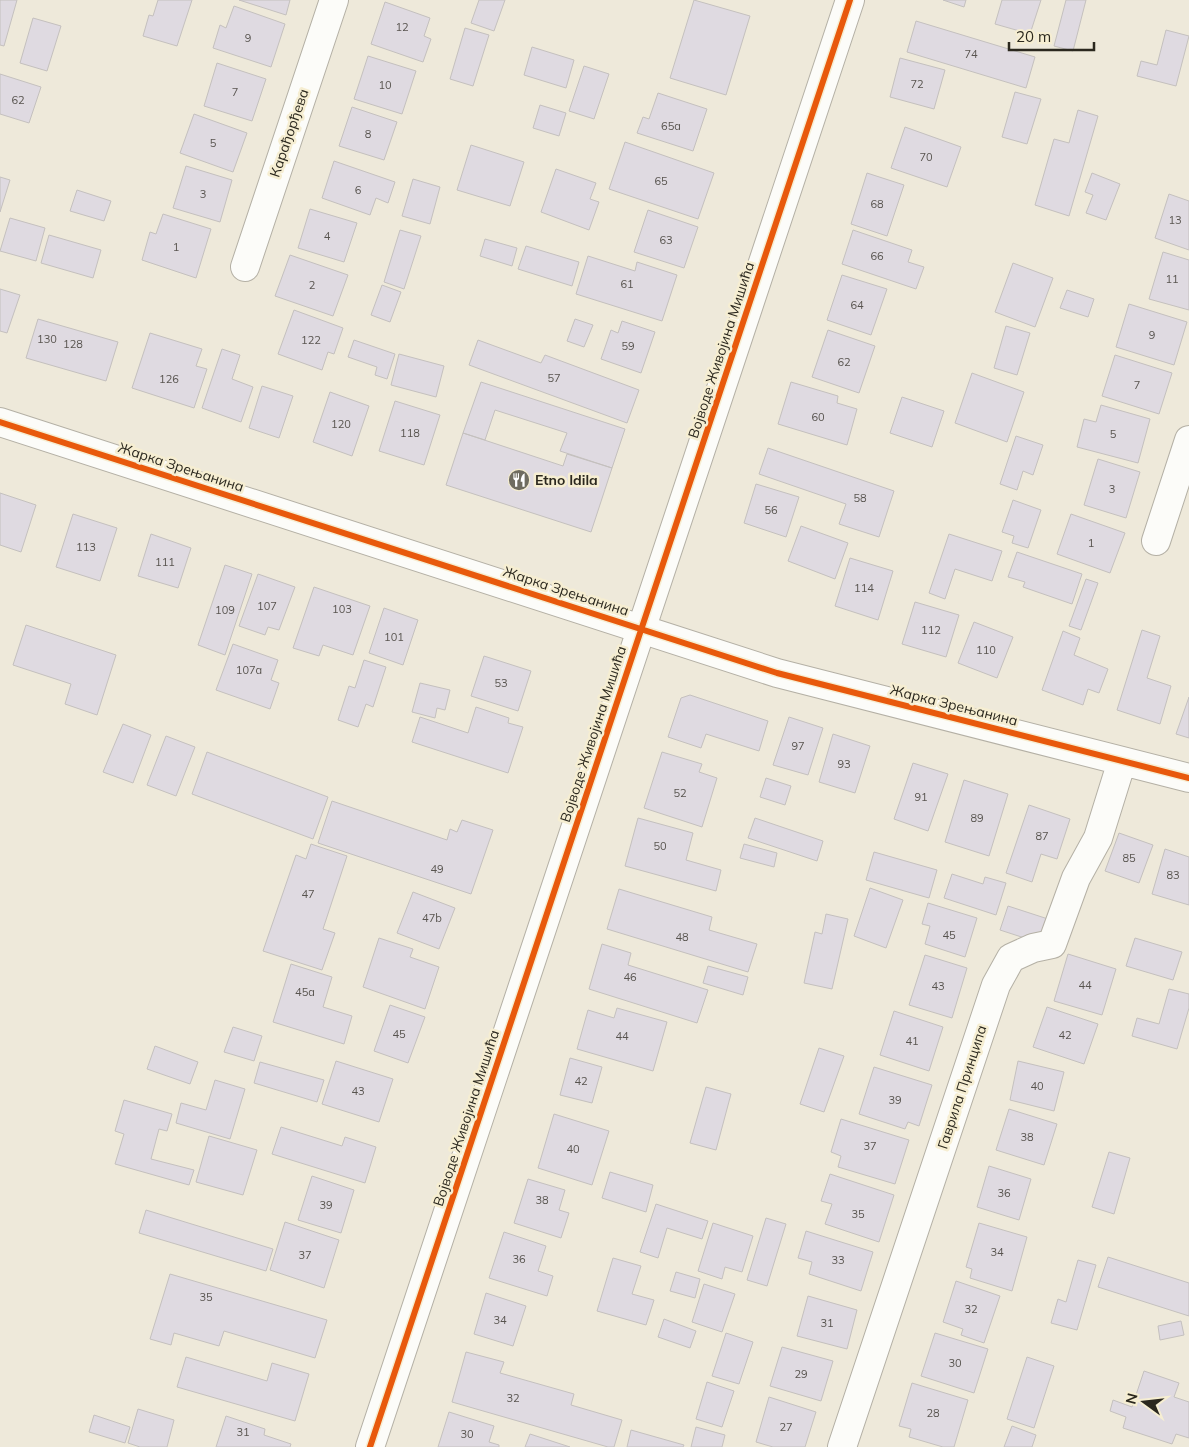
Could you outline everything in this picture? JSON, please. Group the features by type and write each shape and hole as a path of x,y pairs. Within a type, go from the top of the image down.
{"street":[{"name":"Карађорђева","path":"245,267 334,0"},
{"name":"Војводе Живојина Мишића","path":"370,1447 850,0"},
{"name":"Жарка Зрењанина","path":"0,422 777,673 1189,778"},
{"path":"1156,540 1189,440"},
{"name":"Гаврила Принципа","path":"842,1447 996,985 1011,958 1033,948 1052,944 1076,878 1098,838 1122,761"}],"building":[{"path":"0,0 17,0 4,46 0,45"},
{"path":"158,0 192,0 177,46 143,36 149,15 153,16"},
{"path":"239,0 290,0 286,15"},
{"path":"479,0 505,0 494,31 471,23"},
{"path":"694,0 750,16 726,95 670,78"},
{"path":"943,0 966,0 964,7"},
{"path":"1002,0 1041,0 1030,34 995,24"},
{"path":"1066,0 1086,0 1073,51 1054,46"},
{"path":"385,2 430,18 424,36 431,39 423,62 371,44"},
{"path":"234,6 285,24 271,67 213,48 220,25 226,28"},
{"path":"33,18 61,26 47,71 20,63"},
{"path":"916,21 1035,57 1026,88 907,52"},
{"path":"465,28 489,35 473,86 450,79"},
{"path":"1166,30 1189,36 1176,86 1137,76 1141,61 1157,65"},
{"path":"532,47 574,60 566,88 524,75"},
{"path":"368,56 416,71 402,114 354,99"},
{"path":"900,58 945,70 934,109 890,97"},
{"path":"217,63 266,79 252,121 204,106"},
{"path":"584,66 609,74 594,119 569,111"},
{"path":"0,74 41,87 29,123 0,114"},
{"path":"1015,92 1041,99 1027,144 1002,137"},
{"path":"658,93 707,109 693,151 637,133 643,117 649,119"},
{"path":"540,105 566,113 559,136 533,128"},
{"path":"352,107 397,122 384,160 339,146"},
{"path":"1078,110 1098,116 1069,216 1035,205 1054,139 1069,143"},
{"path":"194,114 247,133 233,172 180,153"},
{"path":"905,127 961,147 947,187 891,168"},
{"path":"625,142 714,173 698,219 609,189"},
{"path":"471,145 524,162 510,206 457,190"},
{"path":"334,161 395,182 388,203 376,198 370,215 322,198"},
{"path":"186,166 232,180 220,222 173,208"},
{"path":"556,169 596,183 590,199 599,202 589,230 541,212"},
{"path":"867,173 904,185 887,236 851,224"},
{"path":"1092,173 1120,184 1106,220 1086,213 1093,195 1085,192"},
{"path":"0,177 10,180 0,212"},
{"path":"413,179 440,187 430,224 402,216"},
{"path":"77,190 111,201 104,221 70,211"},
{"path":"1169,194 1189,201 1189,250 1155,238"},
{"path":"310,209 357,223 344,262 298,248"},
{"path":"648,210 698,227 684,268 634,252"},
{"path":"163,214 211,229 196,278 142,260 150,232 156,234"},
{"path":"10,218 45,228 36,261 0,251"},
{"path":"400,230 421,236 404,289 384,282"},
{"path":"853,230 912,250 908,262 924,267 916,289 842,264"},
{"path":"49,235 101,250 93,278 41,263"},
{"path":"485,239 517,248 512,266 480,256"},
{"path":"526,246 579,262 572,286 518,269"},
{"path":"1163,252 1189,260 1189,310 1149,299"},
{"path":"290,255 348,275 333,316 275,296"},
{"path":"588,256 635,271 637,262 677,275 662,321 576,294"},
{"path":"1013,263 1053,278 1035,327 995,312"},
{"path":"842,275 887,289 871,335 827,320"},
{"path":"382,285 401,292 390,322 371,315"},
{"path":"0,289 20,295 7,333 0,331"},
{"path":"1067,290 1094,299 1088,317 1060,308"},
{"path":"1129,304 1187,322 1174,365 1116,347"},
{"path":"294,310 343,328 334,354 328,352 322,370 278,354"},
{"path":"38,319 118,342 106,381 26,358"},
{"path":"575,319 593,325 584,347 567,341"},
{"path":"622,321 655,332 641,373 601,359 611,330 618,333"},
{"path":"1006,326 1030,333 1017,375 994,368"},
{"path":"828,330 875,346 859,393 812,377"},
{"path":"150,333 202,349 196,366 207,369 194,408 132,388"},
{"path":"354,340 395,354 387,379 375,375 377,367 348,357"},
{"path":"478,340 541,363 545,355 639,390 627,423 469,365"},
{"path":"222,349 240,355 232,379 253,387 241,422 202,408"},
{"path":"399,354 444,366 436,397 391,385"},
{"path":"1115,355 1172,373 1159,414 1102,396"},
{"path":"972,373 1024,392 1007,442 955,423"},
{"path":"481,382 625,429 612,468 560,451 567,433 495,410 485,440 463,433"},
{"path":"791,382 838,396 837,403 857,409 847,445 778,424"},
{"path":"262,386 293,396 279,438 249,428"},
{"path":"330,392 369,406 352,456 313,442"},
{"path":"902,397 944,411 932,447 890,433"},
{"path":"395,401 440,415 424,465 379,451"},
{"path":"1101,405 1150,419 1138,463 1077,447 1084,419 1096,422"},
{"path":"463,433 563,466 567,454 612,468 591,532 446,485"},
{"path":"1016,436 1043,445 1033,475 1023,471 1017,490 1000,484"},
{"path":"768,448 894,491 879,537 839,524 846,504 759,474"},
{"path":"1098,459 1140,472 1126,518 1084,505"},
{"path":"756,484 799,497 786,537 744,523"},
{"path":"0,493 36,505 21,552 0,545"},
{"path":"1013,500 1041,510 1028,548 1012,543 1014,536 1002,532"},
{"path":"73,514 117,528 100,581 56,567"},
{"path":"1071,514 1125,533 1110,573 1057,554"},
{"path":"801,526 848,543 835,579 788,561"},
{"path":"151,534 191,548 178,588 138,576"},
{"path":"949,534 1002,551 992,581 955,569 945,599 929,593"},
{"path":"1017,552 1082,574 1072,604 1023,587 1025,582 1008,577"},
{"path":"850,558 893,571 878,620 835,606"},
{"path":"225,565 252,574 225,655 198,645"},
{"path":"258,574 295,587 279,630 268,627 265,635 239,626"},
{"path":"1086,579 1098,583 1081,630 1069,626"},
{"path":"314,587 370,606 353,655 323,645 319,656 293,648"},
{"path":"915,602 959,615 946,657 902,644"},
{"path":"384,608 418,620 403,665 369,653"},
{"path":"974,622 1013,637 997,678 958,663"},
{"path":"26,625 116,655 97,715 65,704 71,684 13,665"},
{"path":"1142,630 1160,636 1147,678 1171,686 1160,724 1117,710"},
{"path":"1063,631 1080,638 1074,655 1108,669 1099,693 1088,689 1083,705 1042,690"},
{"path":"233,644 278,660 271,680 279,683 270,709 216,690"},
{"path":"484,656 531,671 518,711 471,696"},
{"path":"364,660 386,667 373,707 366,704 358,727 338,720 349,686 355,688"},
{"path":"420,683 450,690 445,710 437,708 435,718 412,712"},
{"path":"690,695 768,721 759,751 706,734 701,748 668,737 681,698"},
{"path":"1189,697 1189,738 1176,734"},
{"path":"476,707 509,718 508,723 523,727 508,773 412,742 420,717 468,733"},
{"path":"789,717 823,728 808,775 773,765"},
{"path":"123,724 151,735 133,783 103,772"},
{"path":"833,734 870,746 855,793 819,782"},
{"path":"166,736 195,747 176,796 147,785"},
{"path":"207,752 328,797 313,839 192,794"},
{"path":"662,752 702,764 699,772 717,778 702,827 644,808"},
{"path":"913,763 948,774 928,831 894,819"},
{"path":"766,778 791,786 785,805 760,797"},
{"path":"964,780 1008,794 989,856 945,842"},
{"path":"332,801 447,840 450,829 457,832 462,820 493,830 471,894 318,843"},
{"path":"1029,805 1070,819 1057,859 1041,854 1032,882 1006,873"},
{"path":"638,818 693,833 686,860 721,870 716,891 625,866"},
{"path":"755,818 823,841 817,861 748,838"},
{"path":"1119,833 1153,845 1139,883 1105,871"},
{"path":"311,844 347,856 323,929 335,933 322,970 263,951 296,855 306,859"},
{"path":"744,844 777,853 774,867 740,858"},
{"path":"1165,849 1189,857 1189,905 1152,894"},
{"path":"874,852 937,870 929,898 866,880"},
{"path":"952,874 983,884 985,877 1006,883 996,915 944,898"},
{"path":"870,888 903,900 886,948 854,936"},
{"path":"619,889 712,917 709,930 757,944 748,972 607,929"},
{"path":"413,892 455,908 439,949 397,933"},
{"path":"928,903 977,918 965,957 925,944 930,926 922,924"},
{"path":"1008,906 1048,919 1040,943 1000,930"},
{"path":"826,914 848,919 832,989 804,983 815,932 822,934"},
{"path":"379,938 413,949 410,957 439,967 425,1009 363,987"},
{"path":"1135,938 1182,952 1173,980 1126,966"},
{"path":"602,944 631,953 628,965 708,990 697,1023 589,989"},
{"path":"1068,954 1116,969 1102,1015 1054,1001"},
{"path":"925,955 967,968 952,1018 909,1005"},
{"path":"291,964 332,977 323,1007 352,1016 344,1044 273,1022"},
{"path":"708,966 748,977 743,995 703,983"},
{"path":"1169,989 1189,994 1189,1008 1177,1049 1132,1036 1137,1018 1159,1024"},
{"path":"390,1005 425,1017 408,1063 374,1051"},
{"path":"1047,1007 1098,1024 1084,1064 1033,1047"},
{"path":"617,1008 667,1022 653,1071 577,1049 588,1010 614,1018"},
{"path":"894,1011 943,1027 929,1071 880,1055"},
{"path":"233,1027 262,1036 254,1061 224,1052"},
{"path":"155,1046 198,1062 190,1084 147,1069"},
{"path":"819,1048 844,1056 824,1112 800,1104"},
{"path":"570,1058 602,1067 592,1103 560,1095"},
{"path":"336,1061 393,1079 379,1122 322,1104"},
{"path":"1018,1061 1064,1072 1054,1111 1010,1100"},
{"path":"260,1062 324,1080 317,1102 254,1083"},
{"path":"874,1067 932,1085 919,1126 908,1122 905,1129 859,1114"},
{"path":"215,1080 245,1089 230,1139 176,1123 181,1103 206,1110"},
{"path":"706,1087 731,1094 716,1150 690,1143"},
{"path":"124,1100 172,1114 167,1131 159,1129 151,1159 194,1170 189,1185 115,1164 124,1134 115,1131"},
{"path":"1009,1109 1057,1124 1044,1165 996,1150"},
{"path":"554,1114 609,1131 592,1185 538,1168"},
{"path":"841,1119 909,1140 895,1184 838,1167 841,1156 831,1152"},
{"path":"281,1127 342,1146 345,1137 376,1147 365,1183 272,1154"},
{"path":"209,1136 257,1150 243,1195 196,1182"},
{"path":"1109,1152 1130,1158 1114,1214 1092,1207"},
{"path":"989,1166 1031,1179 1019,1220 977,1207"},
{"path":"610,1172 653,1185 646,1212 602,1198"},
{"path":"830,1174 894,1195 879,1242 825,1224 832,1204 821,1201"},
{"path":"312,1176 354,1190 341,1233 298,1220"},
{"path":"528,1179 565,1190 559,1210 569,1213 561,1238 514,1223"},
{"path":"656,1204 708,1221 702,1239 667,1228 658,1258 640,1252"},
{"path":"146,1210 273,1249 266,1271 139,1233"},
{"path":"766,1218 786,1224 767,1286 747,1280"},
{"path":"285,1222 339,1240 324,1288 270,1270"},
{"path":"713,1223 753,1236 742,1272 725,1267 722,1279 698,1271"},
{"path":"979,1223 1027,1237 1012,1291 970,1278 972,1269 966,1267"},
{"path":"806,1231 873,1252 861,1291 809,1274 812,1262 798,1258"},
{"path":"504,1232 546,1246 538,1271 553,1276 547,1296 489,1278"},
{"path":"1108,1257 1189,1283 1189,1316 1098,1287"},
{"path":"613,1258 641,1266 632,1294 654,1300 646,1325 597,1311"},
{"path":"1078,1260 1096,1265 1077,1330 1051,1323 1058,1299 1066,1302"},
{"path":"676,1272 700,1279 695,1298 670,1291"},
{"path":"170,1274 327,1320 315,1358 224,1331 219,1346 174,1333 171,1345 150,1339"},
{"path":"956,1281 1000,1296 984,1343 961,1335 963,1329 943,1322"},
{"path":"704,1284 735,1294 722,1332 692,1322"},
{"path":"486,1293 526,1306 513,1346 474,1334"},
{"path":"808,1296 857,1310 847,1349 797,1336"},
{"path":"664,1319 696,1331 690,1348 658,1337"},
{"path":"1181,1321 1184,1335 1160,1340 1158,1326"},
{"path":"726,1333 753,1342 739,1384 712,1376"},
{"path":"935,1333 988,1349 974,1393 921,1376"},
{"path":"782,1347 833,1361 821,1401 770,1386"},
{"path":"466,1352 504,1362 500,1373 574,1394 571,1405 622,1420 614,1447 608,1447 452,1402"},
{"path":"186,1357 267,1381 272,1363 309,1374 295,1421 177,1387"},
{"path":"1027,1357 1054,1366 1034,1428 1007,1419"},
{"path":"1144,1371 1179,1383 1174,1397 1189,1402 1189,1438 1176,1434 1172,1444 1123,1428 1126,1417 1110,1411 1113,1400 1132,1407"},
{"path":"707,1382 734,1391 722,1427 696,1419"},
{"path":"912,1383 968,1400 954,1447 943,1447 909,1437 911,1429 899,1426"},
{"path":"769,1397 816,1412 805,1447 773,1447 756,1442"},
{"path":"138,1409 174,1420 167,1447 140,1447 128,1443"},
{"path":"449,1412 494,1426 489,1442 499,1445 499,1447 438,1447"},
{"path":"94,1415 130,1427 125,1443 89,1432"},
{"path":"226,1416 265,1429 264,1435 291,1444 290,1447 216,1447"},
{"path":"1012,1426 1036,1435 1032,1447 1004,1447"},
{"path":"696,1427 725,1435 722,1447 691,1447"},
{"path":"631,1430 684,1445 683,1447 627,1447"},
{"path":"530,1434 570,1447 525,1447"}],"cycle path":[{"path":"370,1447 850,0"},
{"path":"0,422 777,673 1189,778"}],"place":[{"name":"Etno Idila","path":"519,480"}]}
